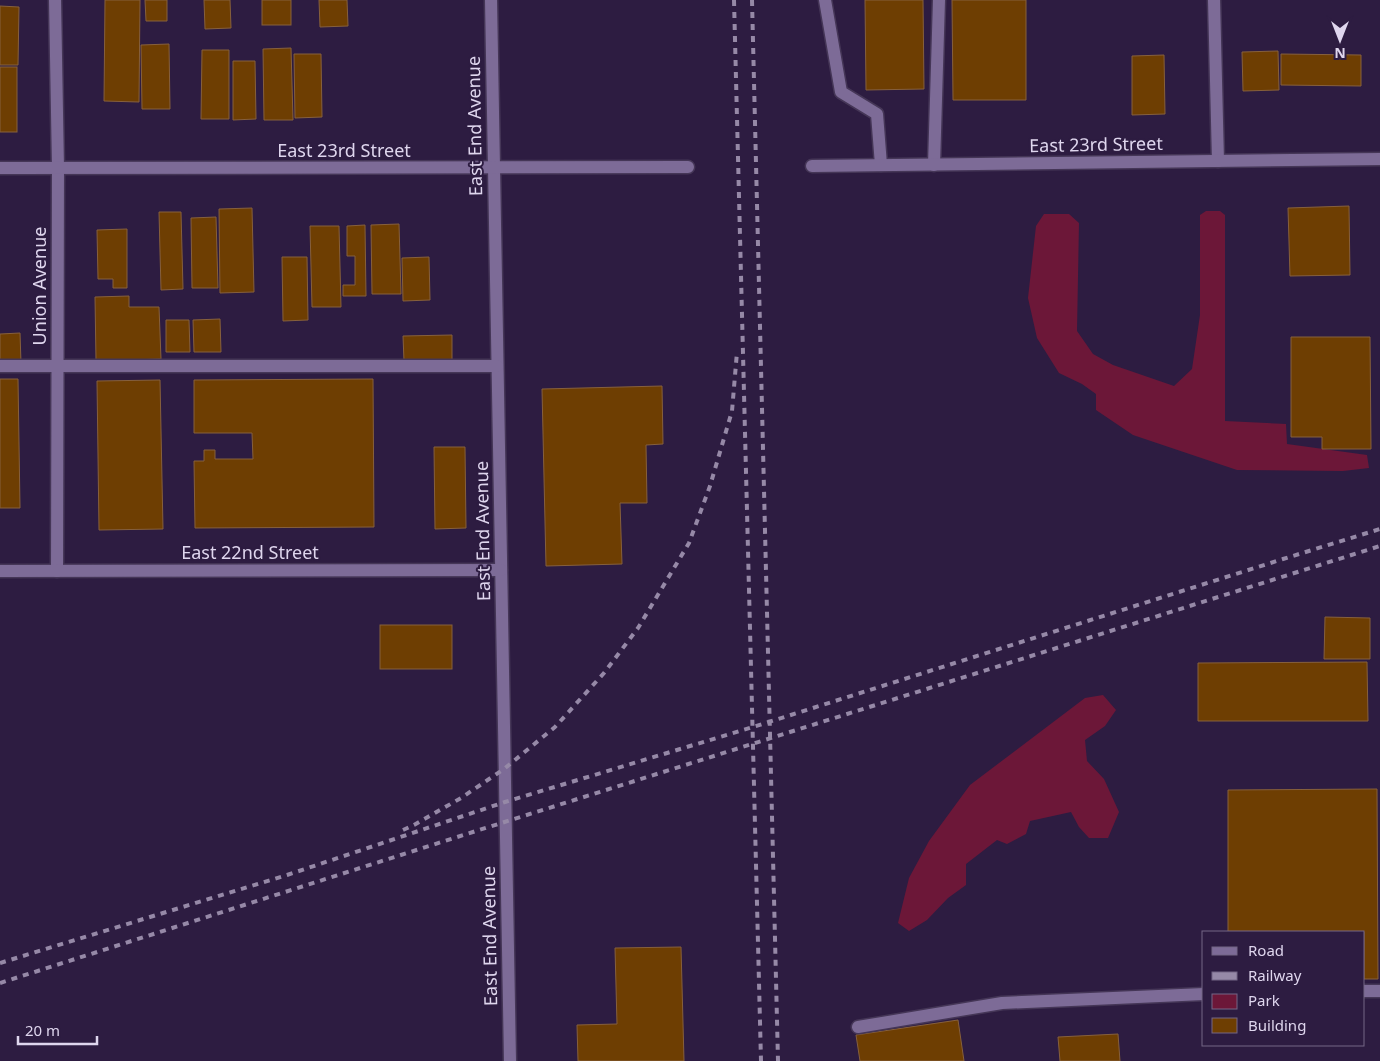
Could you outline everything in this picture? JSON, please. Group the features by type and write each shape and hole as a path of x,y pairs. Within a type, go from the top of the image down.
{"street":[{"name":"Union Avenue","path":"56,0 58,168 57,571"},
{"name":"East End Avenue","path":"491,0 510,1061"},
{"path":"826,0 841,92 877,114 881,165"},
{"path":"934,165 939,0"},
{"path":"1214,0 1218,161"},
{"name":"East 23rd Street","path":"812,166 1380,159"},
{"name":"East 23rd Street","path":"0,168 688,167"},
{"path":"0,366 498,366"},
{"name":"East 22nd Street","path":"0,571 501,570"},
{"path":"1365,991 1380,991"},
{"path":"858,1027 1002,1002 1202,994"}],"green space":[{"path":"1206,211 1220,211 1225,215 1225,421 1286,424 1287,444 1367,455 1369,468 1343,471 1237,470 1133,435 1096,410 1096,394 1082,384 1059,373 1037,338 1028,298 1036,226 1044,214 1069,214 1079,223 1077,331 1093,354 1113,365 1174,386 1192,369 1200,315 1200,215"},
{"path":"1103,695 1116,710 1105,726 1085,740 1087,761 1104,779 1119,812 1108,838 1089,838 1079,827 1071,812 1030,821 1026,834 1007,844 997,840 966,864 966,885 948,898 927,920 909,931 898,923 909,878 929,841 970,785 1085,698"}],"building":[{"path":"105,0 140,0 139,102 104,101"},
{"path":"145,0 167,0 167,21 146,21"},
{"path":"204,0 230,0 231,28 205,29"},
{"path":"262,0 291,0 291,25 262,25"},
{"path":"319,0 347,0 348,26 320,27"},
{"path":"865,0 923,0 924,89 866,90"},
{"path":"952,0 1026,0 1026,100 953,100"},
{"path":"0,6 19,7 18,65 0,65"},
{"path":"169,44 170,109 142,109 141,45"},
{"path":"291,48 293,120 264,120 263,49"},
{"path":"202,50 229,50 229,119 201,119"},
{"path":"1278,51 1279,90 1243,91 1242,52"},
{"path":"294,54 321,54 322,117 295,118"},
{"path":"1281,54 1361,55 1361,86 1281,85"},
{"path":"1164,55 1165,114 1132,115 1132,56"},
{"path":"233,61 255,61 256,119 233,120"},
{"path":"0,67 17,67 17,132 0,132"},
{"path":"1349,206 1350,275 1290,276 1288,208"},
{"path":"252,208 254,292 220,293 219,209"},
{"path":"159,212 181,212 183,289 161,290"},
{"path":"216,217 218,288 192,288 191,218"},
{"path":"399,224 401,294 372,294 371,225"},
{"path":"365,225 366,296 343,296 343,285 355,285 355,256 347,256 347,226"},
{"path":"310,226 339,226 341,307 312,307"},
{"path":"127,229 127,288 113,288 113,279 98,279 97,230"},
{"path":"282,257 307,257 308,320 283,321"},
{"path":"429,257 430,300 403,301 402,258"},
{"path":"129,296 129,307 159,307 161,359 96,361 95,297"},
{"path":"220,319 221,352 194,352 193,320"},
{"path":"166,320 189,320 190,352 166,352"},
{"path":"20,333 21,363 0,363 0,334"},
{"path":"452,335 452,360 404,361 403,336"},
{"path":"1291,337 1370,337 1371,449 1322,449 1322,437 1291,437"},
{"path":"0,379 18,379 20,508 0,508"},
{"path":"373,379 374,527 195,528 194,461 204,461 204,450 215,450 215,459 253,459 252,433 194,433 194,380"},
{"path":"160,380 163,529 99,530 97,381"},
{"path":"662,386 663,444 646,445 647,503 620,503 622,564 546,566 542,389"},
{"path":"434,447 465,447 466,528 435,529"},
{"path":"1325,617 1370,618 1370,659 1324,659"},
{"path":"380,625 452,625 452,669 380,669"},
{"path":"1367,662 1368,721 1198,721 1198,663"},
{"path":"1377,789 1378,979 1365,979 1365,931 1228,931 1228,790"},
{"path":"681,947 684,1061 578,1061 577,1025 617,1024 615,948"},
{"path":"958,1020 964,1061 860,1061 856,1035"},
{"path":"1118,1034 1120,1061 1060,1061 1058,1037"}],"railway":[{"path":"734,0 761,1061"},
{"path":"752,0 778,1061"},
{"path":"403,830 461,798 504,769 555,727 604,673 638,628 689,543 710,486 732,411 737,352"},
{"path":"0,963 287,875 505,802 753,727 1380,529"},
{"path":"0,983 1380,546"}]}
